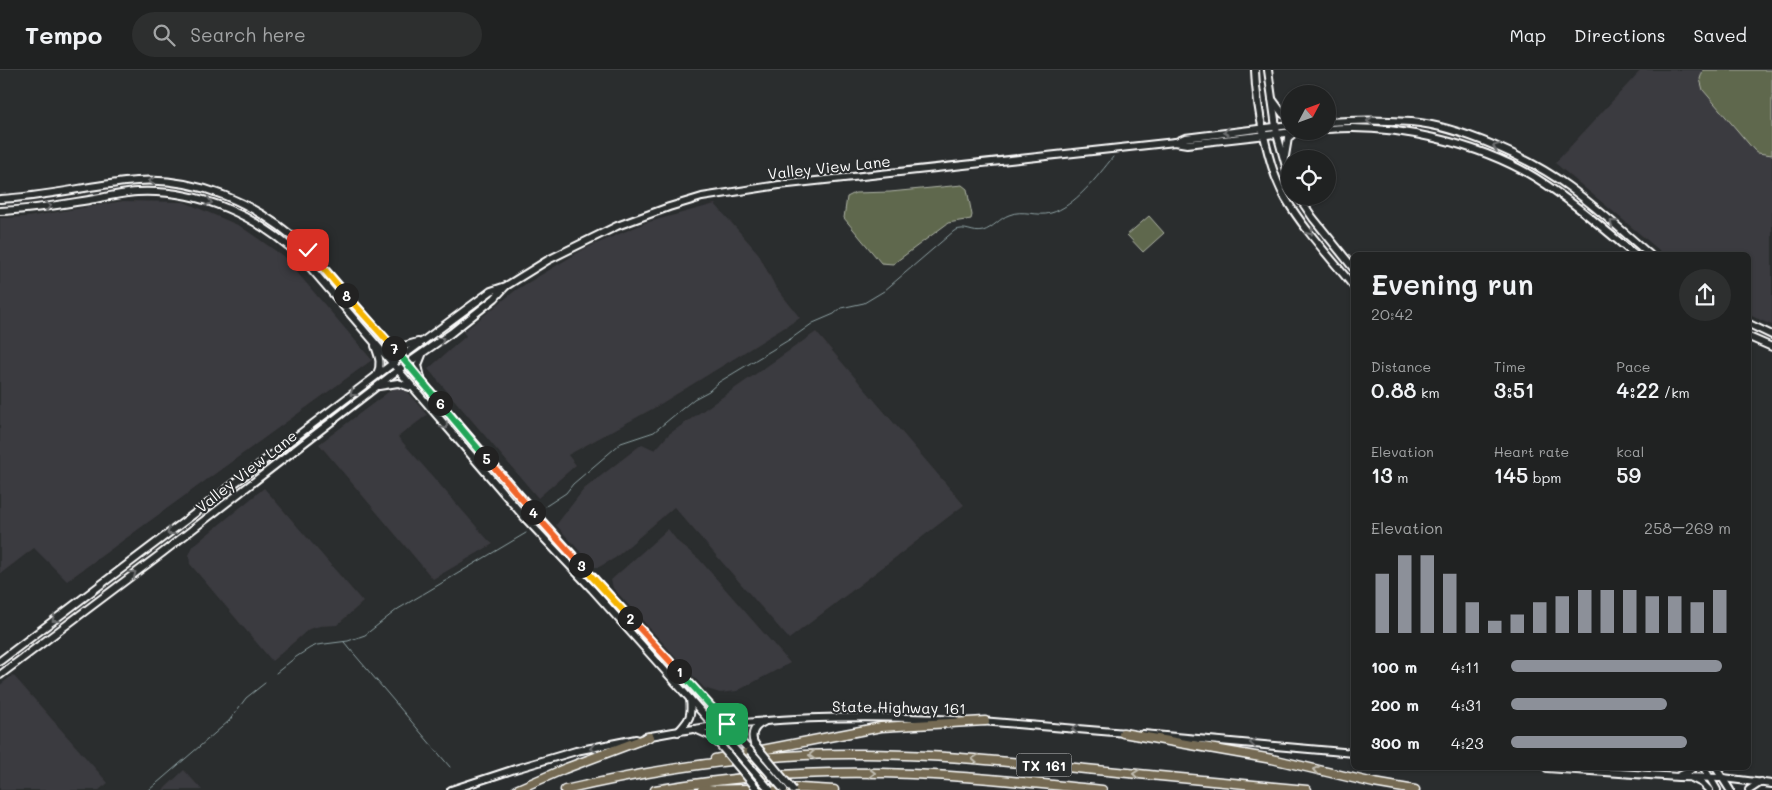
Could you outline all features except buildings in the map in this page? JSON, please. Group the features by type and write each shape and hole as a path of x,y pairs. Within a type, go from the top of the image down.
{"highway":[{"path":"685,767 731,755 880,727 985,721"},
{"path":"1123,733 1272,760 1374,783 1415,790"},
{"path":"516,790 649,736"},
{"name":"TX 161","path":"565,790 623,777 685,767 780,756 850,754 918,755 1307,790"},
{"name":"TX 161","path":"655,790 728,779 843,773 946,776 1102,790"},
{"path":"702,790 800,788 834,790"}],"main road":[{"path":"1255,70 1255,82 1264,136 1277,181 1296,215 1351,283"},
{"path":"1268,70 1271,98 1281,150"},
{"path":"1271,98 1281,110"},
{"path":"1336,122 1412,122 1457,133 1497,147 1530,162 1568,186 1646,252"},
{"name":"Valley View Lane","path":"0,661 426,338 491,291 506,286 548,260 617,226 702,197 780,185 1175,142 1185,138 1281,126"},
{"path":"1336,129 1361,128 1396,131 1474,149 1542,182 1583,211 1631,252"},
{"name":"Valley View Lane","path":"1175,142 1187,144 1281,134"},
{"path":"1247,138 1261,144 1268,154"},
{"path":"0,199 33,197 126,181 168,182 216,192 266,216 308,250 498,472 727,724 784,790"},
{"path":"68,192 70,203"},
{"path":"0,211 26,210 136,192 184,195 232,210 286,243 303,259 490,478 714,725 770,790"},
{"path":"1304,205 1351,265"},
{"path":"286,243 292,236"},
{"name":"Valley View Lane","path":"2,670 162,552 398,370 422,355 495,298 506,286"},
{"path":"1751,325 1772,335"},
{"path":"388,342 404,347 426,338"},
{"path":"1751,338 1772,347"},
{"path":"372,340 380,361 380,368 375,377"},
{"path":"422,355 419,360 418,370 431,393"},
{"path":"377,386 398,383 412,388"},
{"path":"490,478 498,472"},
{"path":"678,732 690,717 690,699"},
{"name":"State Highway 161","path":"452,790 576,751 714,725 768,721 897,717 985,721 1123,733 1162,734 1351,753"},
{"path":"768,721 758,725 752,732 752,738 754,743 794,790"},
{"path":"695,729 711,736 758,790"},
{"path":"1580,770 1710,777 1772,784"},
{"path":"1678,776 1690,770"},
{"path":"1705,770 1717,790"},
{"path":"1717,770 1730,790"},
{"path":"1691,777 1702,783 1709,790"},
{"path":"1749,790 1760,782"}],"shaded area":[{"path":"1641,70 1772,70 1772,325 1751,316 1751,252 1661,252 1555,163"},
{"path":"123,201 184,202 240,226 283,256 372,360 67,581 34,548 0,574 0,218 27,217"},
{"path":"715,204 758,253 775,286 800,318 654,408 568,455 576,465 538,498 428,369 466,336 463,332 516,290 584,249 645,223"},
{"path":"816,332 964,505 789,639 674,507 615,558 599,567 594,567 556,525 584,489 642,444 655,450 669,434"},
{"path":"395,387 403,387 427,415 398,437 493,544 433,579 319,444"},
{"path":"264,488 363,602 337,625 309,629 272,661 190,564 189,555 193,546"},
{"path":"668,529 678,542 699,559 790,663 737,691 720,693 704,688 613,588 611,580"},
{"path":"13,675 108,783 99,790 0,790 0,685"},
{"path":"184,770 202,790 163,790"}],"green space":[{"path":"1703,70 1772,70 1772,155 1758,153 1754,150 1703,90 1700,79"},
{"path":"962,185 967,189 972,215 971,219 948,223 893,264 881,263 844,218 847,197 855,193 890,192"},
{"path":"1149,216 1164,233 1143,252 1127,235"}],"waterway":[{"path":"546,506 566,493 573,484 621,443 654,432 694,399 813,323 834,314 841,308 864,303 884,291 954,231 958,229 983,231 1014,213 1046,214 1060,210 1077,198 1113,157"},
{"path":"276,673 296,657 317,645 348,641 365,635 398,609 526,533"},
{"path":"344,642 450,767"},
{"path":"149,790 229,721 246,698 265,683"}],"route":[{"path":"308,250 513,488 727,724"}]}
